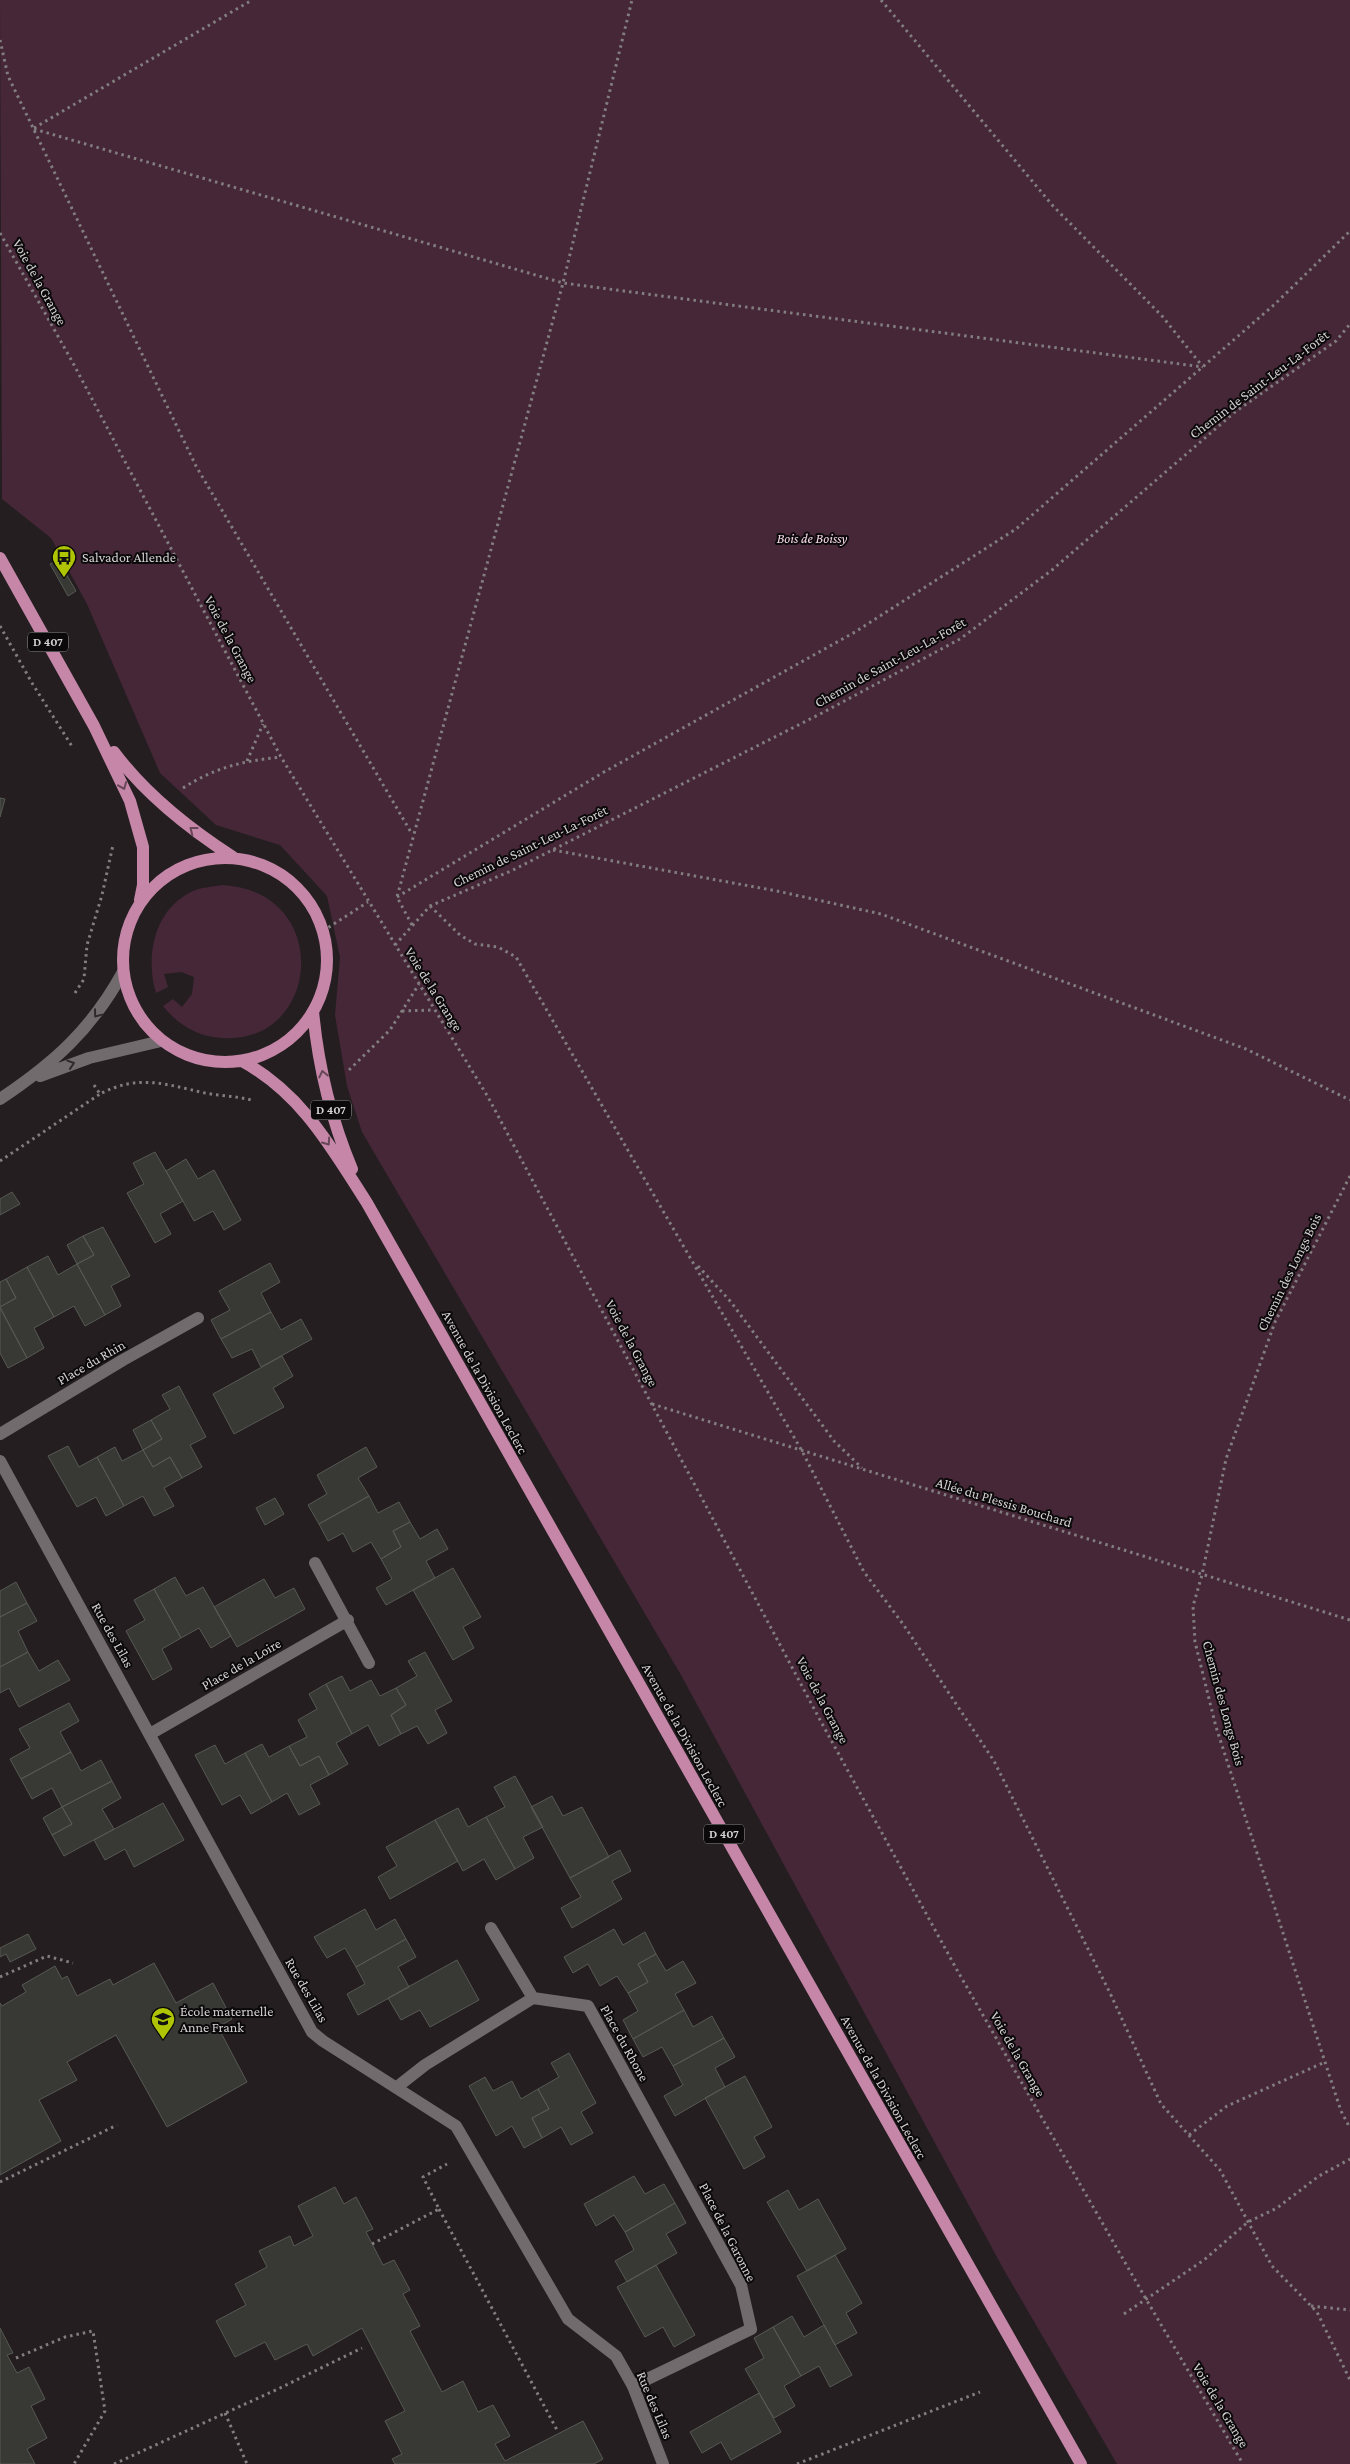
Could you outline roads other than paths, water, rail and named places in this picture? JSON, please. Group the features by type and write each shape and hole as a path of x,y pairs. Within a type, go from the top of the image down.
{"main road":[{"name":"D 407","path":"0,558 118,772 136,818 143,847 144,864 139,903"},
{"name":"D 407","path":"94,726 125,767 160,802 206,840 233,858"},
{"path":"211,858 233,858 265,866 279,873 299,889 313,908 323,931 327,958 324,986 313,1011 290,1039 259,1056 242,1061 208,1061 176,1050 161,1041 149,1030 136,1010 126,988 123,972 125,936 139,903 153,886 177,870 211,858"},
{"name":"Avenue de la Division Leclerc","path":"313,1011 326,1087 336,1125 367,1203"},
{"name":"Avenue de la Division Leclerc","path":"242,1061 272,1080 305,1112 367,1203 1081,2464"}],"street":[{"path":"0,1099 26,1082 80,1035 99,1012 123,972"},
{"path":"26,1082 81,1061 161,1041"},
{"name":"Place du Rhin","path":"0,1434 123,1360 198,1318"},
{"name":"Rue des Lilas","path":"0,1461 312,2032 456,2126 568,2319 616,2356 634,2386 663,2464"},
{"path":"315,1563 370,1663"},
{"name":"Place de la Loire","path":"150,1734 348,1620"},
{"path":"397,2087 425,2065 533,1998 491,1928"},
{"name":"Place du Rhone","path":"533,1998 588,2006 664,2143"},
{"name":"Place de la Garonne","path":"634,2386 751,2329 741,2285 664,2143"}],"place":[{"name":"Salvador Allende","path":"64,578"},
{"name":"École maternelle Anne Frank","path":"163,2040"}],"park label":[{"name":"Bois de Boissy","path":"812,538"}]}
